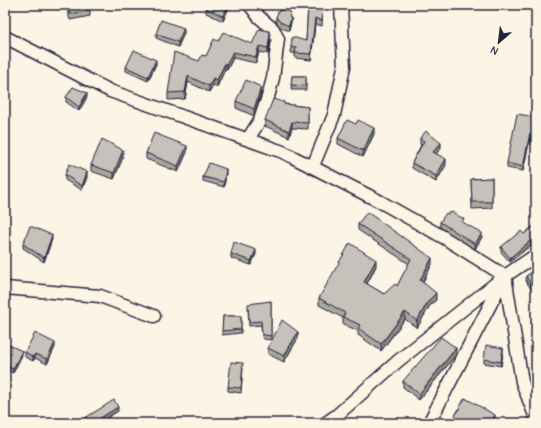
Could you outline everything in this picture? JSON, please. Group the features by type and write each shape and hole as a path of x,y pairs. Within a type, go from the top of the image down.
{"street":[{"path":"248,139 260,120 268,97 273,78 278,39 273,30 259,17 250,5"},
{"path":"312,166 334,115 344,67 341,5"},
{"path":"5,37 110,90 283,152 379,201 431,230 505,276 522,382 536,418"},
{"path":"326,423 336,416 398,361 505,276 536,256"},
{"path":"429,423 505,276"},
{"path":"5,288 100,296 154,316"}],"building":[{"path":"68,5 89,5 90,10 70,14"},
{"path":"207,5 228,5 223,16 206,8"},
{"path":"308,5 323,5 322,21 315,18 311,54 295,53 296,48 291,47 292,37 306,41"},
{"path":"283,9 291,13 289,17 291,18 289,26 280,22 276,17 279,10 282,11"},
{"path":"161,20 184,28 178,42 156,34"},
{"path":"259,29 269,31 270,34 268,48 259,46 256,57 233,52 227,64 225,63 217,80 213,78 209,86 188,76 185,92 168,93 174,52 199,61 202,55 206,56 214,39 218,41 223,32 252,44"},
{"path":"134,50 156,60 148,77 126,67"},
{"path":"292,76 306,76 306,86 291,85"},
{"path":"246,80 261,87 254,109 236,101"},
{"path":"73,87 87,93 79,107 66,97"},
{"path":"273,99 284,102 284,104 308,107 308,123 292,122 289,131 265,120"},
{"path":"517,114 536,117 533,140 531,140 530,133 523,167 507,163"},
{"path":"347,120 356,124 358,120 374,128 363,151 338,138"},
{"path":"426,131 441,143 433,152 446,159 436,176 412,163 424,141 420,138"},
{"path":"154,133 187,146 178,166 146,153"},
{"path":"102,139 123,150 114,173 91,165"},
{"path":"209,163 226,169 224,182 203,177"},
{"path":"69,164 87,172 82,186 65,175"},
{"path":"492,178 492,202 472,202 471,179"},
{"path":"367,212 432,258 420,280 436,293 429,300 417,321 405,312 381,344 358,328 360,325 343,317 345,313 319,298 350,243 376,260 364,282 384,294 395,284 397,286 411,259 358,224"},
{"path":"449,212 452,212 464,219 462,222 482,233 475,244 440,222 446,213 448,214"},
{"path":"536,224 536,241 534,243 531,240 510,258 501,247 521,231 524,234"},
{"path":"30,226 52,235 44,258 23,244"},
{"path":"234,242 256,250 251,261 231,254"},
{"path":"536,270 536,289 534,290 526,276"},
{"path":"271,301 271,336 264,335 262,333 261,321 249,322 248,304"},
{"path":"223,316 241,316 241,329 222,331"},
{"path":"282,320 298,332 284,356 268,348"},
{"path":"35,333 55,343 47,359 35,354 33,357 25,352"},
{"path":"441,337 456,348 419,394 403,381"},
{"path":"5,343 22,351 13,369 5,365"},
{"path":"486,345 503,348 501,362 484,359"},
{"path":"231,362 243,363 241,388 228,387"},
{"path":"465,398 495,415 491,422 487,419 484,423 451,423"},
{"path":"114,400 118,407 94,422 95,423 91,423 85,418"}]}
